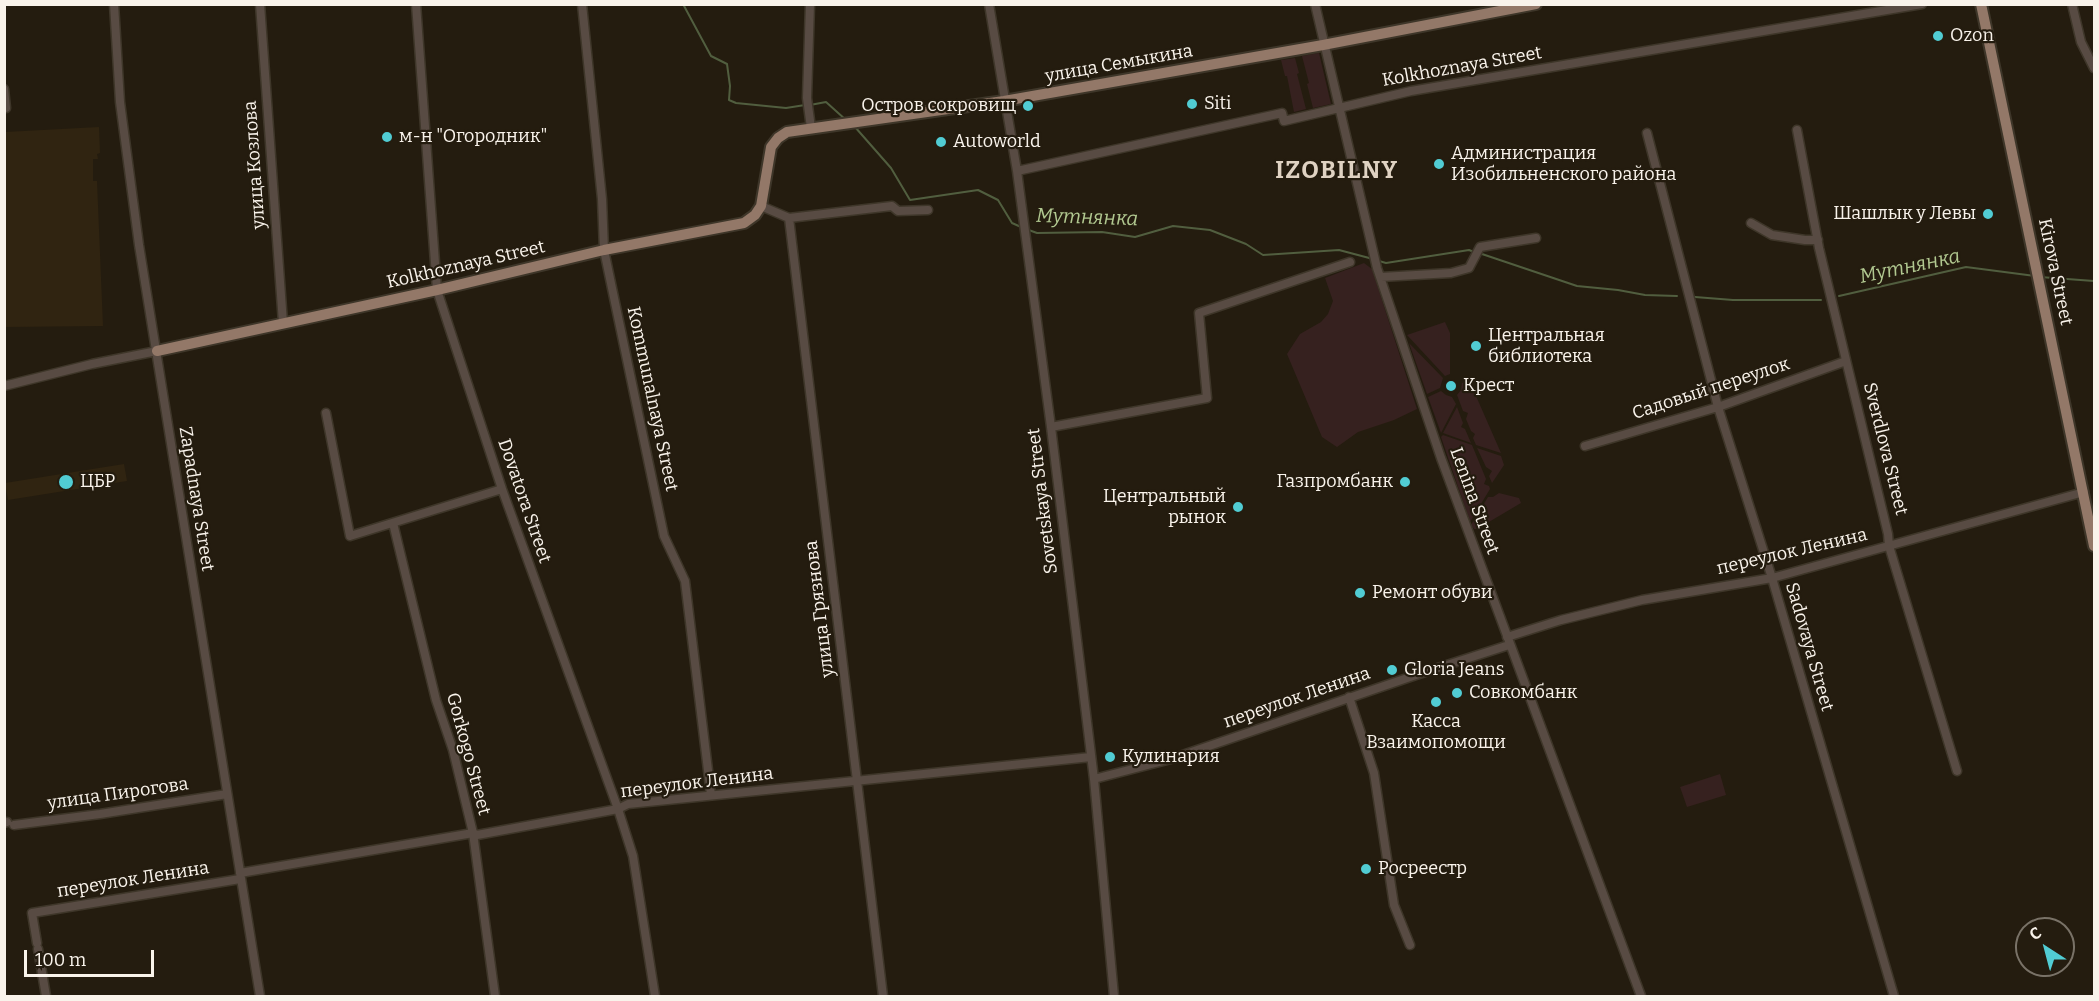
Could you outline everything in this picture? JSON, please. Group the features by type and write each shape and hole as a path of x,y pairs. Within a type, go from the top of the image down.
{"main road":[{"name":"улица Семыкина","path":"761,206 771,147 787,132 1004,101 1323,45 1536,4"},
{"name":"Kirova Street","path":"1982,4 2094,546"},
{"name":"Kolkhoznaya Street","path":"156,351 437,290 604,250 744,223 755,215 761,206"}],"street":[{"name":"Zapadnaya Street","path":"114,4 120,102 139,245 260,996"},
{"name":"улица Козлова","path":"260,4 283,323"},
{"name":"Dovatora Street","path":"416,4 437,290 502,489 633,856 655,996"},
{"name":"Kommunalnaya Street","path":"582,4 602,199 604,250 664,536 685,581 711,795"},
{"path":"810,4 807,99 811,128"},
{"name":"Sovetskaya Street","path":"989,4 1017,171 1051,427 1094,779 1114,996"},
{"name":"Lenina Street","path":"1315,4 1377,268 1441,458 1641,996"},
{"name":"Kolkhoznaya Street","path":"1017,171 1282,113 1284,121 1411,91 1922,4"},
{"path":"2072,4 2081,42 2094,68"},
{"path":"4,89 6,108"},
{"name":"Sverdlova Street","path":"1797,130 1818,240 1889,546 1957,771"},
{"name":"Sadovaya Street","path":"1647,133 1718,407 1772,578 1894,996"},
{"path":"761,206 789,218 892,206 898,211 928,210"},
{"name":"улица Грязнова","path":"789,218 884,996"},
{"path":"1751,223 1772,236 1818,240"},
{"path":"1380,277 1451,273 1469,268 1480,247 1536,238"},
{"path":"1051,427 1207,398 1199,313 1350,262"},
{"name":"Kolkhoznaya Street","path":"4,386 156,351"},
{"name":"Садовый переулок","path":"1585,446 1718,407 1846,361"},
{"path":"326,413 350,536 502,489"},
{"name":"переулок Ленина","path":"1094,779 1171,759 1508,641 1561,620 1642,600 1772,578 2084,492"},
{"name":"Gorkogo Street","path":"393,523 436,700 453,750 473,833 495,996"},
{"path":"1350,697 1374,773 1394,905 1410,945"},
{"name":"переулок Ленина","path":"45,996 32,913 473,833 477,835 618,809 628,804 1091,757"},
{"name":"улица Пирогова","path":"8,823 100,814 227,795"}],"shaded area":[{"path":"1319,53 1331,104 1313,108 1302,56"},
{"path":"1295,58 1306,109 1294,112 1287,76 1285,76 1281,60"},
{"path":"99,127 100,153 97,154 98,159 93,159 93,181 97,181 103,326 5,327 5,132"},
{"path":"1364,263 1372,269 1417,409 1394,420 1358,432 1337,447 1322,437 1287,354 1300,334 1321,322 1328,314 1333,301 1325,278"},
{"path":"1445,322 1450,333 1450,374 1445,376 1407,335"},
{"path":"1409,343 1443,378 1440,388 1427,394"},
{"path":"1469,380 1501,453 1476,445 1473,438 1475,434 1471,431 1466,419 1468,413 1463,411 1457,395 1462,383"},
{"path":"1441,391 1452,397 1456,404 1441,433 1428,397"},
{"path":"1457,407 1463,423 1461,427 1465,429 1471,443 1443,433"},
{"path":"1443,435 1472,445 1486,479 1484,484 1490,489 1470,522 1441,437"},
{"path":"1477,448 1501,456 1504,465 1492,483 1489,476 1492,471 1486,467"},
{"name":"ЦБР","path":"124,464 127,481 8,500 5,483"},
{"path":"1499,493 1519,498 1521,503 1474,529 1471,525 1488,497"},
{"path":"1720,774 1726,795 1687,807 1680,787"}],"waterway":[{"name":"Мутнянка","path":"683,4 711,56 727,64 729,100 736,103 786,108 805,105"},
{"name":"Мутнянка","path":"810,105 826,102 846,120"},
{"name":"Мутнянка","path":"855,127 891,168 910,200 978,190 998,200 1012,223 1021,227"},
{"name":"Мутнянка","path":"1026,229 1037,233 1102,232 1135,237 1173,226 1210,230 1246,244 1263,255 1339,250 1373,259"},
{"name":"Мутнянка","path":"1379,261 1386,263 1469,250 1474,252"},
{"name":"Мутнянка","path":"1479,253 1577,286 1645,295 1677,296"},
{"name":"Мутнянка","path":"1839,296 1966,267 2035,276"},
{"name":"Мутнянка","path":"2040,277 2094,281"},
{"name":"Мутнянка","path":"1695,297 1733,300 1821,300"}],"place":[{"name":"Ozon","path":"1938,36"},
{"name":"Siti","path":"1192,104"},
{"name":"Остров сокровищ","path":"1028,106"},
{"name":"м-н \"Огородник\"","path":"387,137"},
{"name":"Autoworld","path":"941,142"},
{"name":"Администрация Изобильненского района","path":"1439,164"},
{"name":"Шашлык у Левы","path":"1988,214"},
{"name":"Центральная библиотека","path":"1476,346"},
{"name":"Крест","path":"1451,386"},
{"name":"ЦБР","path":"66,482"},
{"name":"Газпромбанк","path":"1405,482"},
{"name":"Центральный рынок","path":"1238,507"},
{"name":"Ремонт обуви","path":"1360,593"},
{"name":"Gloria Jeans","path":"1392,670"},
{"name":"Совкомбанк","path":"1457,693"},
{"name":"Касса Взаимопомощи","path":"1436,702"},
{"name":"Кулинария","path":"1110,757"},
{"name":"Росреестр","path":"1366,869"}],"district":[{"name":"IZOBILNY","path":"1337,171"}]}
